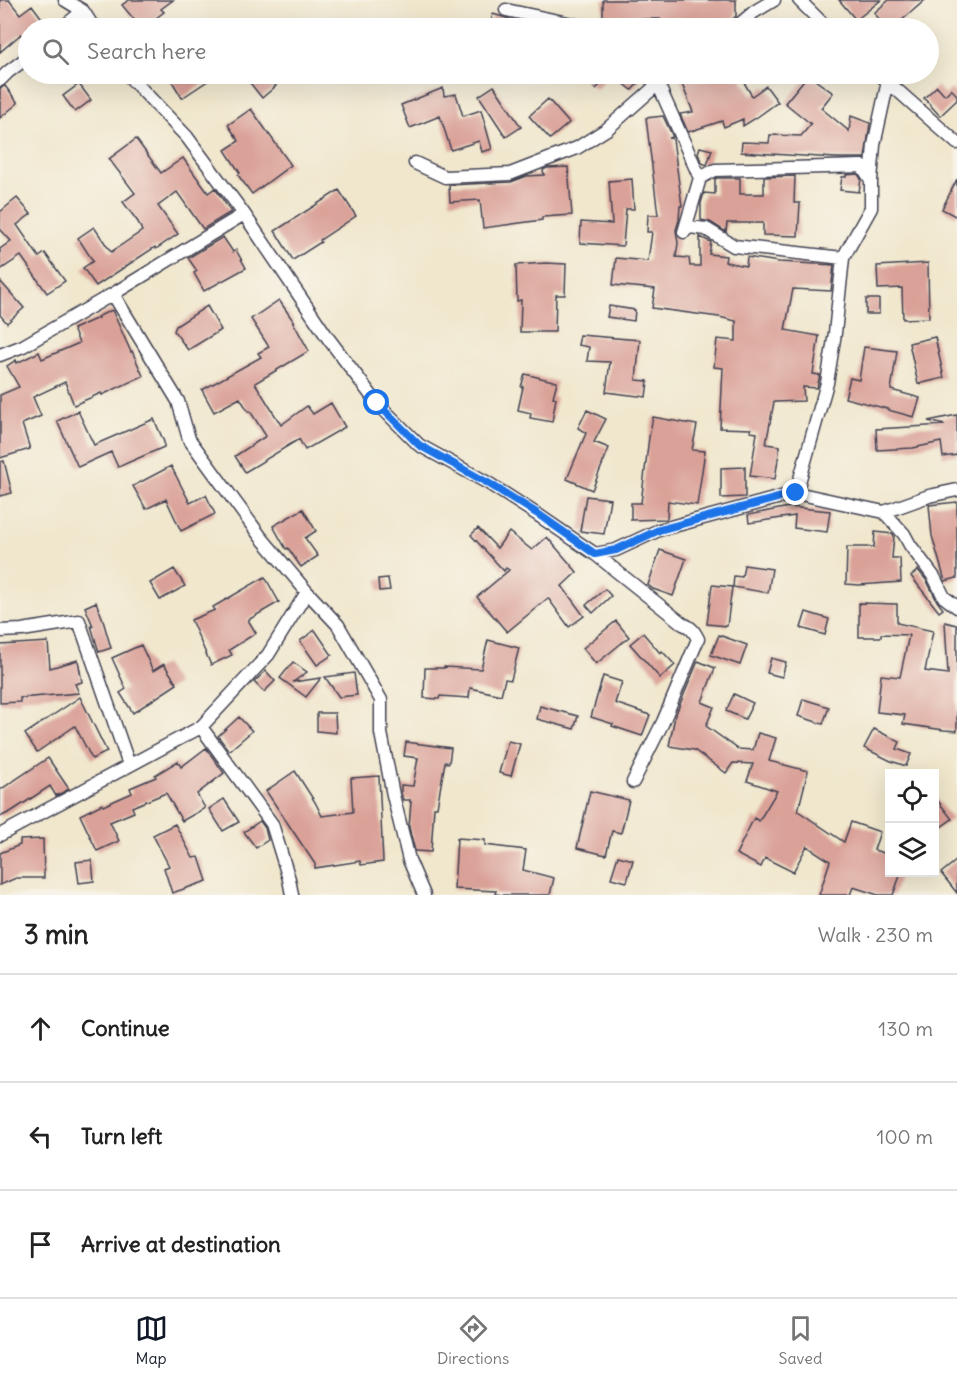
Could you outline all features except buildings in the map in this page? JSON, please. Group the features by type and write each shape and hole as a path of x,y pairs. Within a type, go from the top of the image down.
{"street":[{"path":"65,0 83,11 88,18"},
{"path":"747,18 774,0"},
{"path":"798,0 817,18"},
{"path":"506,10 544,18"},
{"path":"74,18 83,11"},
{"path":"0,80 18,64"},
{"path":"137,84 187,137 244,214 328,338 377,403 419,445 538,514 595,554 683,624 690,626 698,639 663,722 633,782"},
{"path":"415,163 445,177 510,174 577,148 607,129 658,84 700,178 684,232 689,227 706,229 734,246 843,258"},
{"path":"796,493 828,383 843,258 871,208 874,145 883,84"},
{"path":"892,84 957,143"},
{"path":"700,178 715,170 862,166 871,180"},
{"path":"0,355 23,346 113,294 244,214"},
{"path":"113,294 178,401 189,439 260,536 338,626 381,700 381,733 393,795 409,860 424,895"},
{"path":"595,554 616,550 659,530 796,493 884,512 929,496 957,490"},
{"path":"884,512 904,534 934,577 944,597 957,607"},
{"path":"0,835 201,727 267,655 307,592"},
{"path":"0,631 79,621 129,765"},
{"path":"201,727 272,824 289,879 291,895"}],"route":[{"path":"377,403 419,445 488,483 538,514 595,554 616,550 659,530 796,493"}]}
